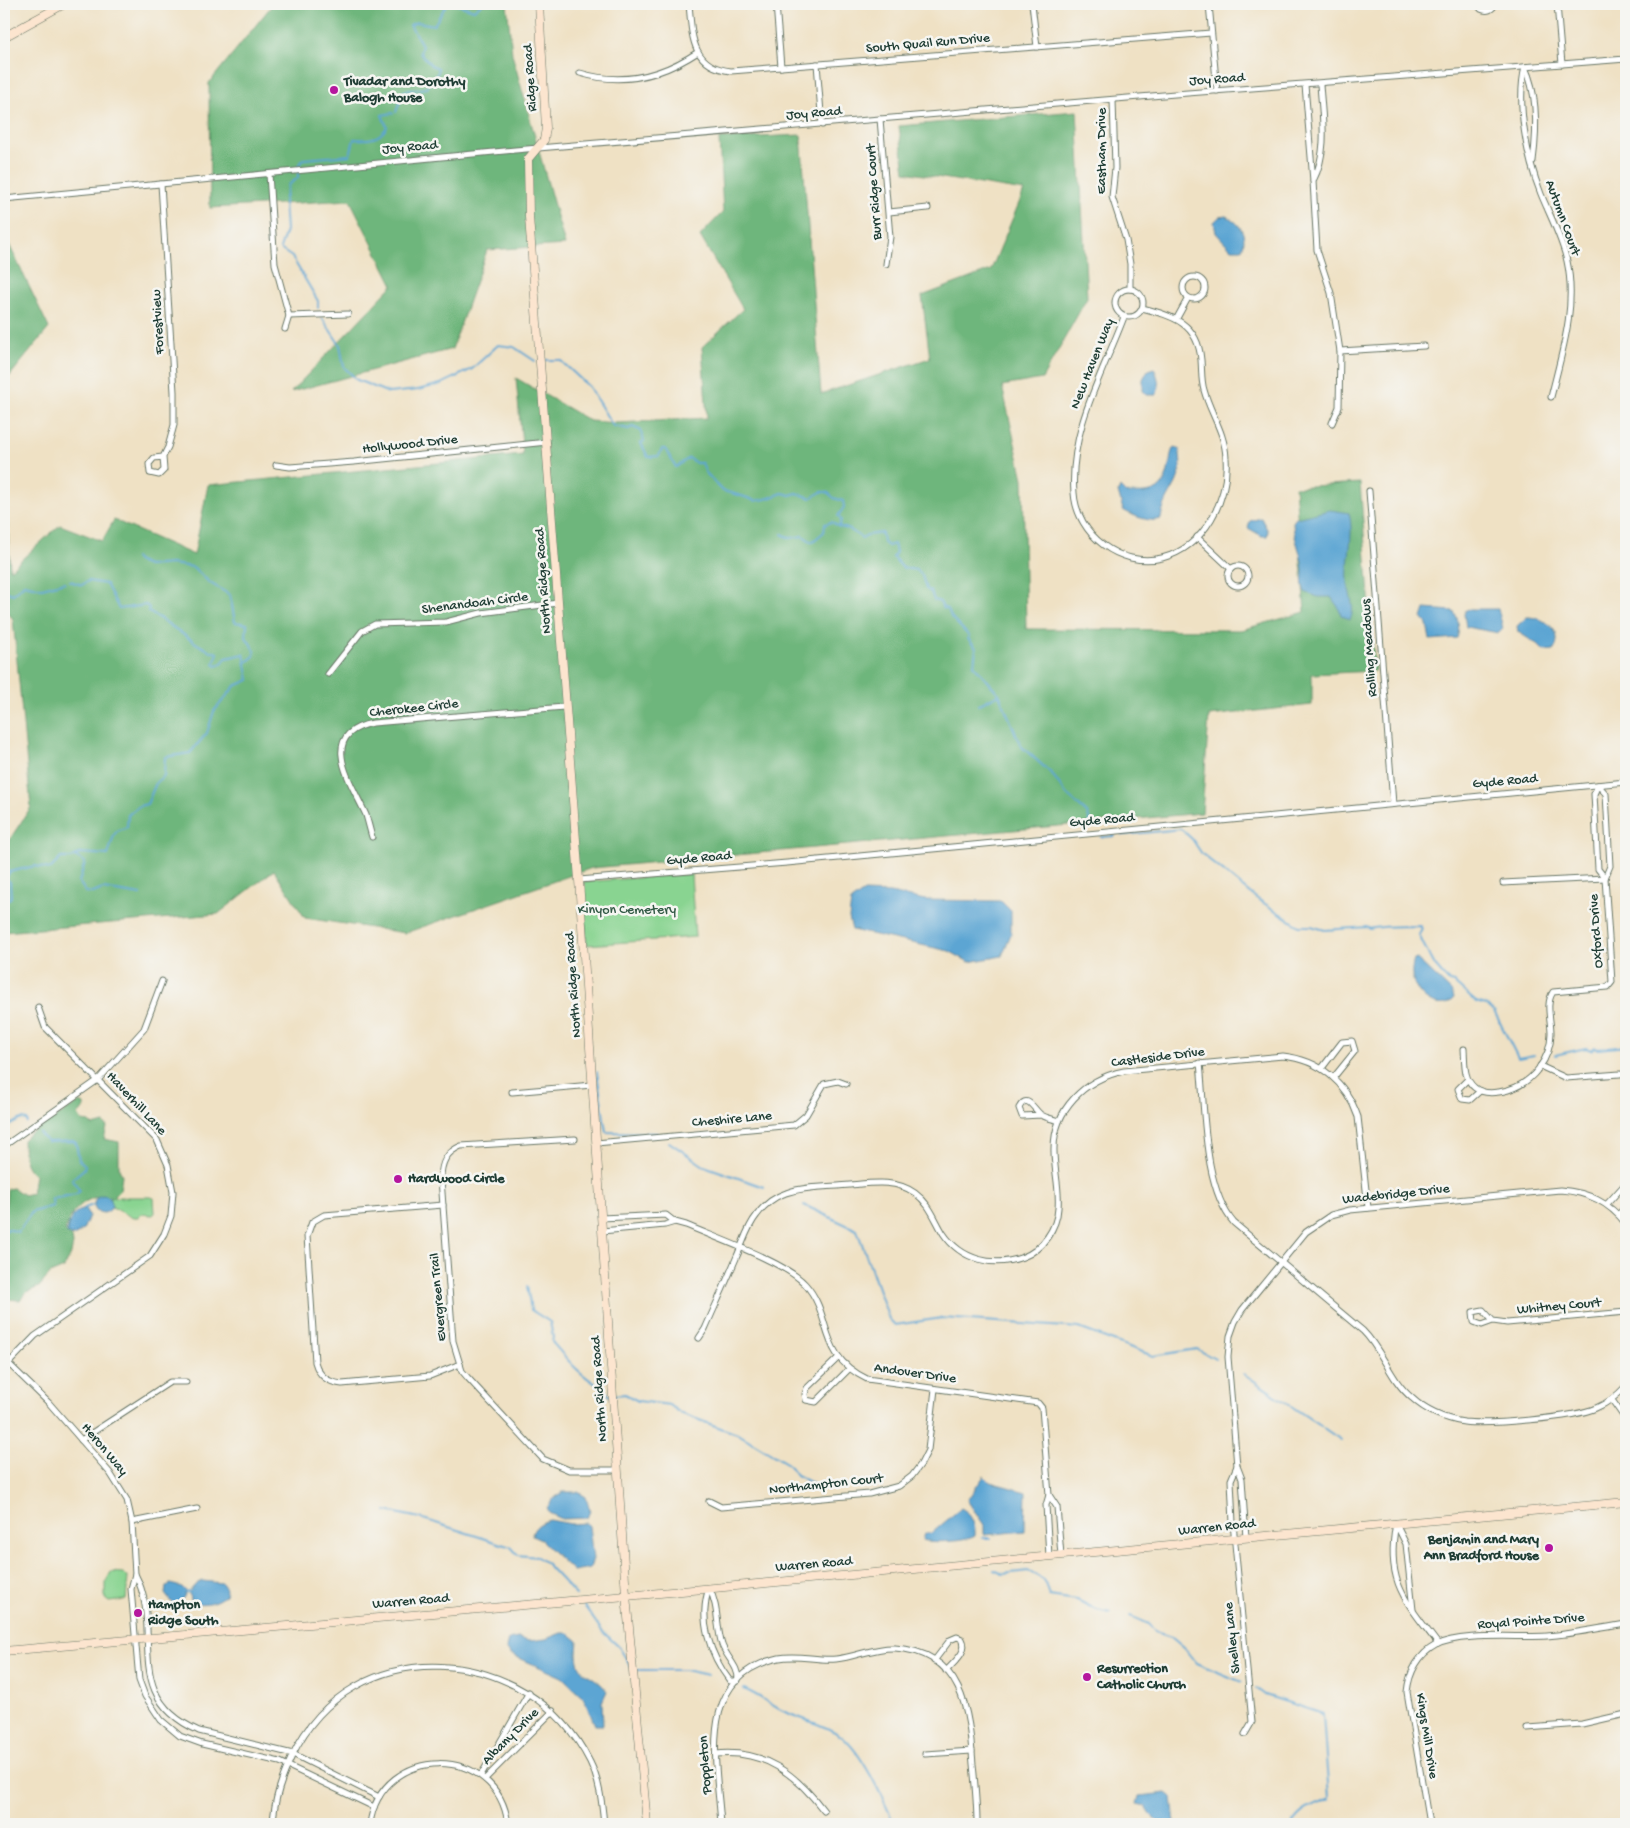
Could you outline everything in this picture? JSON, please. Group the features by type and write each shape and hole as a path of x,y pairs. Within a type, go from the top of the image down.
{"street":[{"path":"4,36 64,4"},
{"name":"Ridge Road","path":"538,148 544,140 546,121 539,4"},
{"path":"580,73 600,79 658,74 676,67 698,52 692,36 689,4"},
{"path":"776,4 781,67"},
{"path":"1032,4 1037,46"},
{"path":"1209,4 1217,92"},
{"path":"1477,4 1481,9 1487,11 1492,9 1495,4"},
{"path":"1557,4 1562,64"},
{"name":"South Quail Run Drive","path":"698,52 709,64 724,70 1211,32"},
{"name":"Joy Road","path":"4,199 538,148 1626,59"},
{"path":"817,64 822,125"},
{"name":"Autumn Court","path":"1525,67 1532,81 1535,142 1533,164"},
{"name":"Autumn Court","path":"1525,67 1522,82 1525,142 1540,191 1567,261 1571,290 1569,319 1551,397"},
{"path":"1313,181 1319,169 1324,150 1320,84"},
{"path":"1306,85 1317,250 1331,293 1340,351 1339,407 1332,423"},
{"name":"Eastham Drive","path":"1113,100 1115,168 1112,197 1126,240 1130,264 1130,289"},
{"name":"Burr Ridge Court","path":"880,119 890,251 886,264"},
{"name":"North Ridge Road","path":"538,148 528,159 529,217 548,442 564,707 579,880 626,1595 647,1824"},
{"path":"270,174 275,264 289,316 285,329"},
{"name":"Forestview","path":"161,184 174,392 174,425 168,447 162,458"},
{"path":"888,212 928,208"},
{"path":"1191,278 1199,279 1204,285 1203,294 1197,299 1188,298 1183,292 1184,283 1191,278"},
{"path":"1130,289 1135,290 1142,298 1142,308 1135,316 1124,317 1119,314 1114,304 1119,293 1130,289"},
{"path":"1142,308 1177,318 1188,298"},
{"path":"289,316 348,314"},
{"name":"New Haven Way","path":"1124,317 1084,415 1073,480 1076,508 1086,529 1098,543 1130,557 1146,560 1162,558 1178,552 1197,538 1217,509 1225,484 1226,458 1222,432 1205,393 1201,378 1199,346 1191,331 1177,318"},
{"path":"1340,351 1424,346"},
{"name":"Hollywood Drive","path":"276,465 290,467 354,462 548,442"},
{"name":"Rolling Meadows","path":"1369,491 1393,804"},
{"path":"1197,538 1231,569"},
{"path":"1238,566 1246,569 1249,576 1246,584 1238,587 1231,584 1228,577 1231,569 1238,566"},
{"name":"Shenandoah Circle","path":"328,674 359,634 376,624 446,622 481,613 558,603"},
{"name":"Cherokee Circle","path":"372,837 366,815 342,763 344,744 356,729 373,723 564,707"},
{"name":"Gyde Road","path":"579,880 787,863 1626,782"},
{"name":"Oxford Drive","path":"1464,1049 1467,1080 1458,1089 1462,1099 1470,1100 1480,1091 1497,1092 1511,1089 1534,1075 1550,1046 1548,999 1553,992 1608,987 1612,982 1605,878 1610,866 1606,794 1598,785 1594,794 1598,868 1605,878"},
{"path":"1503,883 1605,878"},
{"path":"4,1146 98,1080 144,1029 162,981"},
{"name":"Haverhill Lane","path":"6,1366 40,1331 142,1263 154,1250 168,1225 173,1192 168,1165 157,1140 45,1027 38,1007"},
{"path":"1322,1068 1342,1042 1352,1041 1354,1051 1334,1077"},
{"name":"Castleside Drive","path":"698,1338 706,1329 756,1216 769,1203 795,1190 890,1183 913,1192 924,1200 952,1244 966,1255 982,1261 998,1263 1026,1256 1045,1240 1056,1219 1058,1201 1054,1150 1059,1122 1076,1096 1088,1085 1104,1076 1124,1071 1283,1056 1304,1060 1322,1068 1334,1077 1348,1094 1358,1117 1368,1208"},
{"path":"1200,1063 1211,1175 1217,1196 1234,1223 1364,1331 1374,1343 1390,1373 1402,1389 1420,1405 1439,1415 1463,1422 1487,1423 1580,1414 1612,1400 1626,1386"},
{"path":"1540,1066 1566,1078 1620,1074"},
{"path":"1467,1080 1480,1091"},
{"name":"Cheshire Lane","path":"596,1143 794,1125 806,1115 824,1084 838,1081 846,1084"},
{"path":"512,1092 592,1085"},
{"path":"1041,1115 1059,1122"},
{"name":"Evergreen Trail","path":"575,1139 461,1146 454,1148 445,1159 441,1172 453,1341 460,1364 468,1378 544,1459 569,1470 618,1470"},
{"path":"1606,1204 1626,1183"},
{"name":"Wadebridge Drive","path":"1246,1538 1242,1479 1237,1466 1228,1357 1230,1336 1242,1310 1306,1232 1321,1220 1342,1211 1560,1190 1584,1194 1606,1204 1619,1214 1625,1222"},
{"path":"444,1205 324,1215 312,1222 307,1236 315,1362 322,1376 331,1382 342,1384 430,1376 460,1364"},
{"path":"1619,1214 1626,1206"},
{"name":"Andover Drive","path":"601,1218 666,1215 674,1222 794,1274 812,1292 838,1358 849,1369 874,1381 1038,1403 1042,1408 1050,1495 1057,1507 1061,1555"},
{"path":"602,1231 665,1225 674,1222"},
{"name":"Whitney Court","path":"1493,1321 1507,1323 1626,1312"},
{"path":"838,1358 807,1388 804,1394 806,1400 816,1402 849,1369"},
{"name":"Heron Way","path":"6,1366 49,1403 119,1484 132,1522 135,1574 131,1589 139,1680 150,1705 161,1720 180,1736 202,1744 266,1758 288,1766 374,1807"},
{"path":"81,1440 170,1382 186,1382"},
{"name":"Northampton Court","path":"709,1501 721,1507 869,1494 900,1486 922,1464 928,1450 935,1389"},
{"path":"1612,1400 1626,1420"},
{"name":"Wadebridge Drive","path":"1234,1538 1231,1480 1237,1466"},
{"name":"Andover Drive","path":"1049,1556 1046,1505 1050,1495"},
{"name":"Warren Road","path":"4,1651 709,1588 1626,1502"},
{"path":"132,1522 196,1509"},
{"path":"1396,1523 1406,1544 1414,1610"},
{"path":"1396,1523 1392,1547 1397,1585 1402,1596 1438,1644"},
{"name":"Shelley Lane","path":"1234,1538 1252,1722 1245,1734"},
{"name":"Heron Way","path":"135,1574 142,1588 149,1671 153,1687 160,1700"},
{"path":"709,1588 716,1599 723,1648 739,1672 738,1680 730,1681 722,1671 707,1638 704,1602 709,1588"},
{"name":"Royal Pointe Drive","path":"1438,1644 1456,1639 1549,1635 1626,1624"},
{"path":"934,1661 950,1640 957,1637 962,1639 965,1644 963,1651 946,1671"},
{"name":"Kings Mill Drive","path":"1429,1824 1407,1692 1410,1677 1416,1663 1426,1652 1438,1644"},
{"name":"Poppleton","path":"721,1824 714,1734 723,1701 738,1680 759,1665 786,1657 836,1659 874,1649 891,1648 912,1651 934,1661 946,1671 959,1688 966,1704 972,1751 977,1824"},
{"path":"273,1824 276,1796 293,1754 307,1729 330,1706 358,1686 403,1670 430,1666 463,1668 507,1681 529,1692 553,1711 578,1741 591,1764 601,1791 604,1824"},
{"name":"Albany Drive","path":"483,1777 529,1692"},
{"path":"150,1705 160,1700 188,1726 293,1754 379,1797"},
{"name":"Albany Drive","path":"483,1777 553,1711"},
{"path":"1528,1728 1582,1724 1626,1714"},
{"path":"233,1751 235,1740"},
{"path":"925,1754 972,1751"},
{"path":"716,1754 748,1753 776,1764 813,1796 824,1810"},
{"path":"370,1824 374,1807 386,1786 420,1766 446,1763 483,1777 504,1807 508,1824"},
{"path":"325,1784 332,1773"}],"green space":[{"path":"273,4 507,4 512,54 565,245 487,250 452,349 291,392 393,285 350,200 210,208 209,83"},
{"path":"1077,111 1087,298 1042,379 1002,386 1023,479 1026,629 1241,630 1305,612 1295,487 1360,483 1375,671 1312,674 1312,705 1209,716 1202,813 592,868 405,933 305,918 274,870 218,914 4,932 4,848 31,807 13,619 4,608 4,454 10,570 60,525 102,541 114,520 194,555 208,485 523,455 516,378 590,421 618,423 707,418 702,347 743,309 700,236 723,212 719,139 801,135 821,394 930,358 922,296 991,270 1024,191 905,172 899,126"},
{"path":"4,234 49,328 4,383"},
{"name":"Kinyon Cemetery","path":"691,874 695,937 587,945 582,882"},
{"path":"80,1102 84,1104 84,1108 78,1115 82,1121 89,1122 93,1126 104,1123 107,1127 104,1139 119,1142 119,1169 122,1175 120,1190 113,1197 96,1197 76,1209 65,1231 72,1238 73,1244 71,1254 64,1268 50,1274 39,1287 27,1292 20,1300 4,1299 4,1205 6,1204 7,1189 13,1188 24,1195 32,1193 35,1175 26,1164 23,1140"},
{"path":"113,1197 154,1198 155,1213 153,1215 141,1214 138,1218 133,1218 112,1207 110,1199"},
{"path":"111,1572 123,1573 128,1577 126,1600 109,1602 105,1599 105,1583"}],"water":[{"path":"1226,216 1241,229 1244,238 1242,249 1231,249 1216,233 1214,222 1219,217"},
{"path":"1154,368 1157,375 1158,392 1156,395 1147,395 1143,391 1143,379 1148,370"},
{"path":"1174,447 1179,449 1180,471 1178,479 1166,501 1161,519 1137,517 1123,510 1118,492 1120,487 1126,493 1143,493 1160,487 1167,475"},
{"path":"1330,510 1349,513 1351,521 1348,574 1352,607 1350,620 1341,615 1331,597 1318,597 1305,592 1303,586 1303,569 1294,534 1293,522 1296,518"},
{"path":"1261,518 1268,531 1267,536 1262,536 1248,528 1250,521"},
{"path":"1425,609 1453,611 1457,617 1457,638 1430,640 1427,624 1422,618"},
{"path":"1498,609 1503,628 1499,633 1466,627 1464,614 1466,610"},
{"path":"1527,617 1540,619 1551,626 1557,637 1554,650 1544,651 1537,644 1518,632 1517,626"},
{"path":"864,892 890,893 925,900 1001,901 1011,911 1011,934 1002,956 969,962 949,951 852,930 849,918 851,901"},
{"path":"1417,959 1452,992 1454,998 1448,1003 1436,1004 1430,1002 1420,993 1412,975 1414,960"},
{"path":"103,1195 109,1198 112,1204 109,1210 103,1213 97,1210 94,1204 97,1198"},
{"path":"85,1208 89,1216 83,1230 74,1236 67,1234 72,1218 81,1209"},
{"path":"984,1476 990,1482 1026,1492 1025,1531 984,1535 984,1525 967,1500"},
{"path":"563,1492 578,1492 586,1497 590,1511 587,1518 562,1519 549,1513 547,1508 553,1499"},
{"path":"961,1508 968,1513 972,1520 975,1536 964,1540 922,1540 924,1534 932,1533"},
{"path":"550,1520 571,1524 587,1523 593,1559 590,1568 573,1571 541,1540 532,1536 538,1525"},
{"path":"202,1581 222,1583 226,1589 225,1595 222,1598 203,1604 190,1600 189,1592 196,1584"},
{"path":"170,1584 182,1587 186,1591 184,1597 177,1604 172,1603 165,1594 166,1587"},
{"path":"561,1633 568,1633 578,1641 577,1653 580,1668 607,1691 602,1702 603,1725 595,1725 583,1697 562,1677 510,1654 506,1648 508,1640 518,1638 529,1641 546,1639"},
{"path":"1167,1793 1172,1797 1175,1824 1157,1820 1151,1815 1146,1806 1137,1804 1139,1796"}],"waterway":[{"path":"396,112 404,91 427,88 438,72 438,68 431,65 420,53 422,45 410,25 417,22 434,25 447,4"},
{"path":"455,4 474,10 481,4"},
{"path":"318,308 318,301 292,257 280,249 286,230 284,202 288,185 298,178 298,166 304,159 350,155 354,139 376,137 387,127 382,115 393,113"},
{"path":"322,318 340,345 344,367 357,380 389,393 418,390 441,384 472,369 498,345 514,347 535,361"},
{"path":"546,360 560,360 589,387 613,426 629,429 632,427 640,430 644,441 641,443 648,457 659,456 662,449 665,449 676,467 689,458 696,463 702,463 706,473 723,491 756,501 783,493 790,495 797,493 811,498 821,492 827,492 834,498 843,501 844,507 838,516 841,520 839,527"},
{"path":"782,534 790,538 803,536 812,542 824,532 825,524 832,522 839,527"},
{"path":"839,527 849,529 862,538 867,535 882,533 883,542 888,546 894,544 896,552 893,557 903,568 916,570 922,575 926,589 931,592 934,600 940,602 943,608 948,609 951,617 969,636 968,639 976,648 974,665 999,694 1021,746 1052,774 1067,795 1087,813 1092,827"},
{"path":"135,558 138,562 148,566 171,564 193,567 210,583 230,595 235,622 247,624 246,637 255,651 254,656 247,662"},
{"path":"4,904 11,897 10,882 6,879 9,872 35,866 50,869 61,858 71,858 81,853 108,855 114,835 117,831 127,827 128,815 139,806 147,804 156,783 164,776 165,757 190,753 207,733 214,711 235,686 249,680 244,654 226,658 216,666 214,663 218,653 192,641 148,612 149,608 146,605 119,609 106,584 88,581 82,585 70,581"},
{"path":"4,591 13,594 24,584 42,588 65,582"},
{"path":"978,705 999,694"},
{"path":"1123,835 1181,829 1192,839 1202,854 1256,898 1299,926 1311,926 1325,930 1420,926 1422,929 1419,935 1432,962 1449,982 1454,983 1476,1002 1486,1005 1494,1011 1518,1058 1534,1055"},
{"path":"1101,837 1115,836"},
{"path":"75,856 85,862 79,882 86,892 93,893 103,889 141,895"},
{"path":"1555,1055 1586,1048 1591,1050 1594,1047 1598,1049 1626,1046"},
{"path":"597,1072 606,1132 657,1133"},
{"path":"4,1128 22,1119 27,1120 27,1123"},
{"path":"4,1232 8,1229 18,1232 32,1212 53,1206 52,1199 76,1194 80,1191 72,1179 84,1169 85,1165 79,1160 76,1143 73,1141 48,1142 39,1133"},
{"path":"669,1142 704,1166 764,1187"},
{"path":"85,1208 93,1205"},
{"path":"804,1205 857,1230 889,1319 895,1325 942,1318 1079,1328 1153,1356 1197,1349 1215,1359"},
{"path":"4,1247 9,1254 8,1264 4,1265"},
{"path":"527,1286 531,1310 550,1322 552,1342 575,1367 610,1396"},
{"path":"1244,1374 1341,1440"},
{"path":"614,1395 625,1394 638,1401 670,1405 680,1413 740,1435 788,1464 796,1475 812,1483"},
{"path":"386,1511 420,1518 511,1547 518,1555 537,1557 546,1563 576,1595"},
{"path":"982,1538 990,1538"},
{"path":"994,1570 1003,1574 1028,1571 1044,1580 1049,1596 1077,1600 1097,1610 1111,1613"},
{"path":"583,1604 602,1631 619,1647 630,1665"},
{"path":"1130,1616 1149,1624 1155,1632 1171,1637 1184,1648 1196,1663 1242,1682"},
{"path":"635,1670 685,1670 708,1675"},
{"path":"1256,1688 1265,1695 1323,1714 1329,1799 1304,1811 1292,1824"},
{"path":"744,1689 781,1710 827,1728 849,1743 857,1753 878,1790 894,1824"}],"place":[{"name":"Tivadar and Dorothy Balogh House","path":"334,90"},
{"name":"Hardwood Circle","path":"398,1179"},
{"name":"Benjamin and Mary Ann Bradford House","path":"1549,1548"},
{"name":"Hampton Ridge South","path":"138,1613"},
{"name":"Resurrection Catholic Church","path":"1087,1677"}]}
